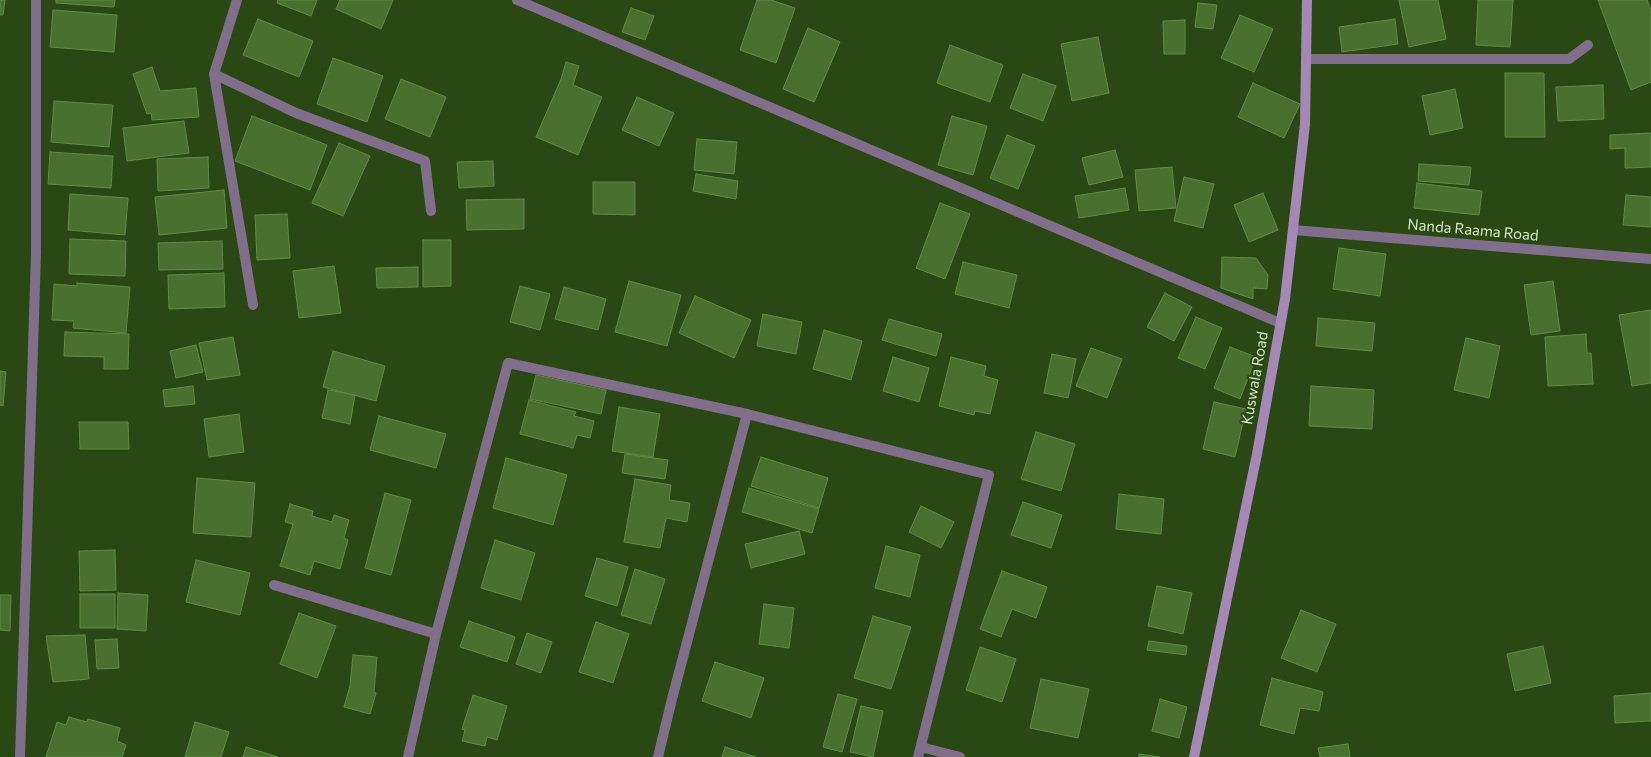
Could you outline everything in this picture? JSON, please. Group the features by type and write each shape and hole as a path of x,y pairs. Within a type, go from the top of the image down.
{"street":[{"path":"20,757 36,253 36,0"},
{"path":"237,0 214,74 253,305"},
{"path":"517,0 1280,323"},
{"name":"Kuswala Road","path":"1194,757 1257,454 1280,323 1305,124 1307,0"},
{"path":"1306,59 1569,60 1588,45"},
{"path":"214,74 296,113 424,161 431,211"},
{"name":"Nanda Raama Road","path":"1293,230 1651,259"},
{"path":"408,757 436,634 508,364 747,414 989,475 920,752 960,757"},
{"path":"658,757 747,414"},
{"path":"274,585 436,634"}],"building":[{"path":"0,0 5,0 3,15 0,15"},
{"path":"56,0 115,0 114,7 56,3"},
{"path":"278,0 317,0 311,16 277,3"},
{"path":"340,0 393,0 381,29 336,9"},
{"path":"757,0 771,0 795,8 776,63 740,50"},
{"path":"1399,0 1438,0 1446,39 1409,47"},
{"path":"1478,0 1513,0 1510,47 1476,45"},
{"path":"1598,0 1647,0 1651,10 1651,82 1631,90"},
{"path":"1198,3 1217,5 1213,29 1195,27"},
{"path":"631,8 654,16 645,40 622,32"},
{"path":"53,10 117,15 114,52 50,47"},
{"path":"1240,15 1273,29 1254,72 1221,58"},
{"path":"258,19 313,41 299,77 243,55"},
{"path":"1395,19 1398,44 1342,52 1339,27"},
{"path":"1185,20 1185,54 1164,54 1163,21"},
{"path":"808,28 840,42 814,102 783,89"},
{"path":"1098,37 1109,93 1072,101 1061,44"},
{"path":"950,45 1003,65 990,102 937,83"},
{"path":"333,58 383,76 367,122 317,104"},
{"path":"566,62 579,66 573,85 602,97 578,155 536,137 561,79"},
{"path":"152,67 160,91 196,88 199,117 152,120 151,113 147,114 133,74"},
{"path":"1505,73 1544,73 1545,137 1505,137"},
{"path":"1023,74 1056,86 1043,121 1010,108"},
{"path":"401,79 446,97 430,137 385,119"},
{"path":"1253,83 1300,104 1284,138 1238,117"},
{"path":"1603,85 1604,119 1558,121 1556,87"},
{"path":"1455,89 1463,128 1430,135 1422,96"},
{"path":"637,97 674,113 659,146 622,130"},
{"path":"54,101 113,105 109,147 51,142"},
{"path":"252,116 327,145 310,190 235,161"},
{"path":"952,116 987,126 973,175 938,165"},
{"path":"184,121 189,153 127,161 123,128"},
{"path":"1651,133 1651,167 1625,168 1625,148 1610,149 1610,135"},
{"path":"1007,135 1035,146 1018,189 990,178"},
{"path":"697,139 737,142 734,174 694,170"},
{"path":"339,143 370,156 343,216 312,203"},
{"path":"1115,150 1123,177 1089,185 1082,158"},
{"path":"50,152 113,156 111,188 48,184"},
{"path":"208,157 209,188 158,191 157,159"},
{"path":"493,161 494,186 459,188 457,162"},
{"path":"1419,164 1471,167 1469,185 1418,181"},
{"path":"1172,167 1176,208 1139,211 1135,170"},
{"path":"696,174 738,181 736,199 693,191"},
{"path":"1184,177 1214,184 1203,228 1174,221"},
{"path":"593,182 635,182 635,215 593,214"},
{"path":"1417,183 1482,191 1479,215 1414,208"},
{"path":"1125,188 1129,210 1079,218 1075,196"},
{"path":"224,190 227,228 159,235 155,197"},
{"path":"1263,193 1278,230 1249,242 1234,205"},
{"path":"70,194 128,198 125,235 68,230"},
{"path":"1626,195 1651,197 1651,227 1623,225"},
{"path":"524,199 524,229 467,230 466,200"},
{"path":"940,203 970,214 945,279 916,268"},
{"path":"287,214 290,258 257,260 255,215"},
{"path":"70,239 126,241 125,276 69,274"},
{"path":"423,240 451,240 451,286 423,287"},
{"path":"222,241 223,269 159,270 158,243"},
{"path":"1339,248 1386,254 1380,296 1333,289"},
{"path":"1222,257 1256,258 1268,275 1267,289 1253,288 1253,299 1221,288"},
{"path":"963,262 1017,275 1009,308 955,294"},
{"path":"334,266 341,313 299,318 293,271"},
{"path":"418,267 418,287 377,288 376,268"},
{"path":"224,273 225,307 169,309 168,275"},
{"path":"629,281 681,295 667,346 615,332"},
{"path":"1553,281 1560,331 1531,335 1524,285"},
{"path":"77,283 130,287 126,333 73,328 74,321 52,320 54,284 77,286"},
{"path":"520,286 550,294 540,330 510,322"},
{"path":"564,287 606,299 598,330 555,319"},
{"path":"1165,293 1192,307 1174,341 1147,327"},
{"path":"695,296 751,320 734,358 679,333"},
{"path":"1651,310 1651,383 1632,386 1619,315"},
{"path":"763,314 802,322 796,354 757,346"},
{"path":"1196,317 1222,328 1205,369 1178,358"},
{"path":"1318,318 1375,323 1372,351 1316,346"},
{"path":"889,319 942,334 936,356 882,340"},
{"path":"824,330 862,341 851,380 813,369"},
{"path":"65,332 129,334 128,369 104,369 104,357 64,356"},
{"path":"1586,334 1587,353 1591,353 1593,384 1548,386 1545,337"},
{"path":"233,337 240,375 207,380 199,343"},
{"path":"1466,338 1500,346 1489,398 1454,390"},
{"path":"196,345 203,372 176,378 170,351"},
{"path":"1230,347 1256,357 1240,399 1214,388"},
{"path":"1091,348 1122,359 1107,398 1076,386"},
{"path":"333,351 385,366 376,401 323,387"},
{"path":"1052,354 1076,359 1068,398 1044,393"},
{"path":"893,357 929,368 919,402 883,391"},
{"path":"951,357 986,366 984,376 998,380 990,414 975,411 974,415 939,406"},
{"path":"0,371 6,372 3,406 0,405"},
{"path":"536,375 606,390 601,414 530,399"},
{"path":"193,386 195,404 165,407 163,390"},
{"path":"1311,386 1374,390 1372,429 1309,426"},
{"path":"328,390 355,395 350,424 322,418"},
{"path":"529,400 576,412 574,416 594,421 590,438 577,435 573,448 520,434"},
{"path":"1214,402 1246,409 1235,457 1203,449"},
{"path":"619,407 660,414 653,457 612,451"},
{"path":"239,414 244,452 209,457 204,419"},
{"path":"379,416 446,434 436,468 370,450"},
{"path":"79,422 128,422 129,449 80,449"},
{"path":"1036,432 1075,444 1061,491 1021,479"},
{"path":"625,454 668,460 665,479 622,473"},
{"path":"761,457 828,478 819,508 751,486"},
{"path":"506,458 567,475 553,525 493,508"},
{"path":"197,478 255,483 251,537 193,533"},
{"path":"635,479 671,485 669,500 690,503 687,522 666,518 660,548 624,542"},
{"path":"749,488 819,509 812,533 742,512"},
{"path":"385,493 411,500 391,575 365,568"},
{"path":"1119,494 1164,499 1161,534 1116,529"},
{"path":"1023,502 1062,515 1051,548 1011,535"},
{"path":"290,504 313,511 312,516 332,522 334,515 349,520 344,538 348,540 340,569 314,561 310,575 280,566 293,524 285,522"},
{"path":"921,506 954,522 941,548 909,532"},
{"path":"799,531 805,554 751,568 745,544"},
{"path":"495,540 535,553 521,600 481,588"},
{"path":"886,546 920,555 910,597 875,588"},
{"path":"115,550 116,590 80,591 79,551"},
{"path":"597,558 628,567 617,606 585,596"},
{"path":"196,560 250,573 240,615 186,602"},
{"path":"635,569 665,579 651,624 621,615"},
{"path":"1002,571 1047,587 1036,618 1012,609 1001,637 980,629"},
{"path":"1157,586 1192,593 1183,634 1148,626"},
{"path":"118,593 148,595 146,631 117,629"},
{"path":"80,594 115,594 115,628 80,628"},
{"path":"0,595 11,595 10,631 0,630"},
{"path":"764,604 794,608 789,648 759,644"},
{"path":"1301,610 1336,624 1317,672 1281,658"},
{"path":"299,613 336,626 317,678 280,664"},
{"path":"873,616 911,627 891,689 854,678"},
{"path":"469,621 515,637 507,662 460,647"},
{"path":"596,622 629,634 613,683 579,672"},
{"path":"527,633 552,642 541,673 516,664"},
{"path":"85,635 89,679 53,682 46,636"},
{"path":"117,639 119,668 97,669 95,640"},
{"path":"1149,641 1187,646 1186,655 1147,650"},
{"path":"1543,646 1551,683 1515,691 1507,654"},
{"path":"980,647 1016,659 1002,702 966,690"},
{"path":"353,655 377,657 374,692 376,693 370,714 344,707 350,686"},
{"path":"715,662 764,678 751,718 702,701"},
{"path":"1272,678 1323,692 1319,711 1300,708 1294,734 1260,725"},
{"path":"1041,679 1089,689 1078,738 1030,728"},
{"path":"1651,693 1651,721 1615,723 1614,696"},
{"path":"838,694 857,699 842,752 823,747"},
{"path":"473,695 507,706 497,740 487,737 485,746 462,741 465,730 462,729"},
{"path":"1160,699 1187,707 1179,738 1152,731"},
{"path":"861,706 883,711 873,757 850,752"},
{"path":"69,717 87,722 88,719 120,728 117,741 126,745 122,757 46,757 57,722 66,725"},
{"path":"195,722 229,732 221,757 185,757"},
{"path":"1348,744 1350,757 1320,757 1318,748"},
{"path":"246,747 278,757 243,757"},
{"path":"725,747 756,757 722,757"},
{"path":"1139,754 1160,757 1139,757"}]}
